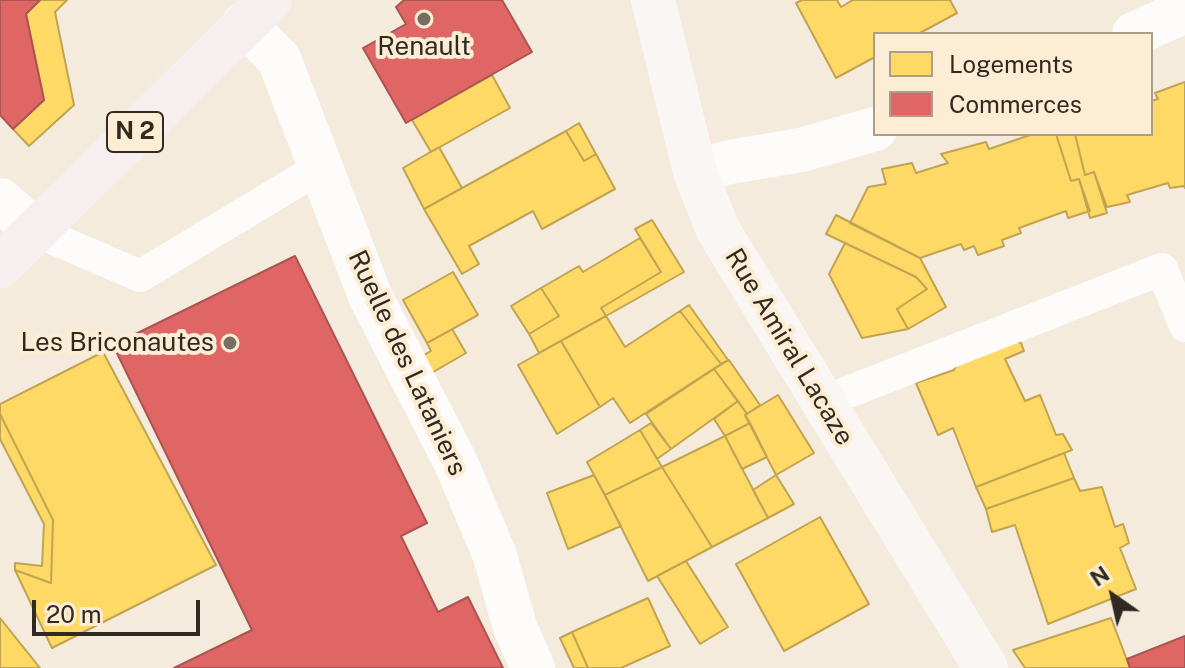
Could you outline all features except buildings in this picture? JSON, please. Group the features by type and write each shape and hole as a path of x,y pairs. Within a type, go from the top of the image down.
{"main road":[{"name":"N 2","path":"0,266 257,12"}],"street":[{"name":"Rue Amiral Lacaze","path":"653,0 695,172 718,230 986,668"},
{"path":"1138,32 1185,11"},
{"name":"Ruelle des Lataniers","path":"257,12 279,59 371,298 456,463 473,503 495,556 515,627 533,668"},
{"path":"695,172 730,162 801,150 873,130"},
{"path":"0,200 36,231"}],"lane":[{"path":"36,231 140,276 321,167"},
{"path":"823,402 1162,269 1185,326"}],"place":[{"name":"Renault","path":"424,19"},
{"name":"Les Briconautes","path":"230,343"}]}
